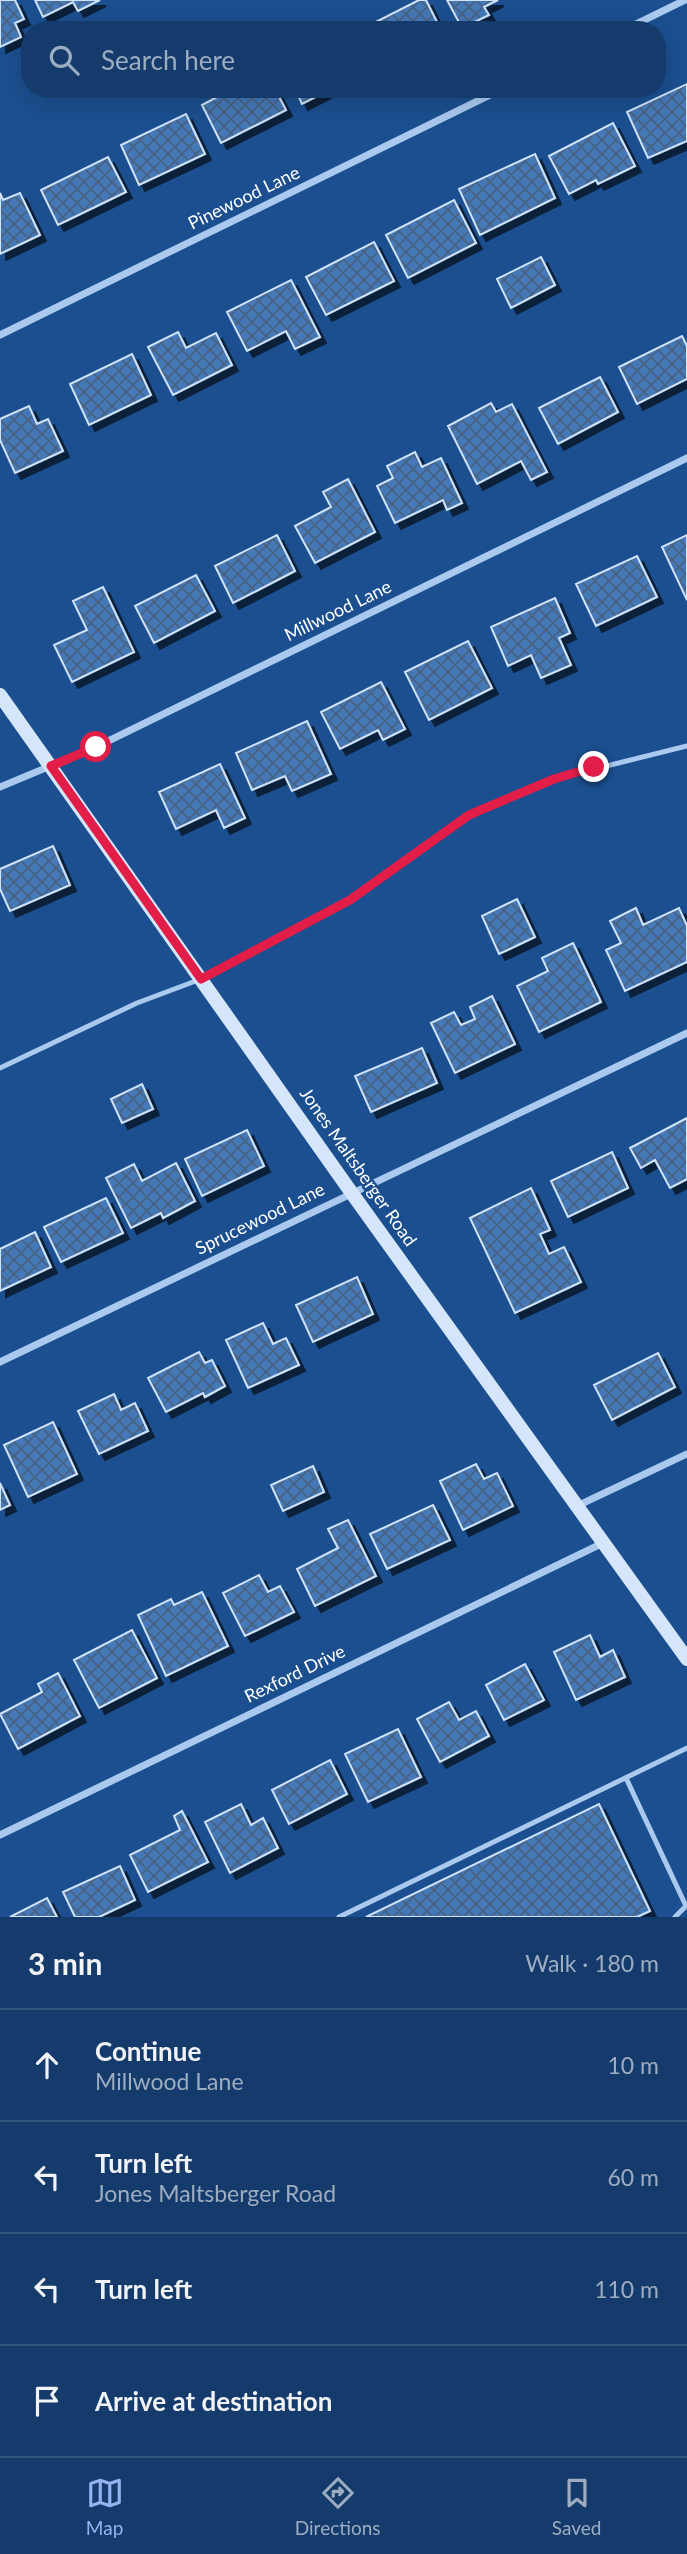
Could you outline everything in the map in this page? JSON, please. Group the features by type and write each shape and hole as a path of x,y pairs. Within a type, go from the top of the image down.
{"main road":[{"name":"Jones Maltsberger Road","path":"0,695 351,1192 687,1659"}],"street":[{"path":"642,21 685,0"},
{"name":"Pinewood Lane","path":"0,335 484,98"},
{"name":"Millwood Lane","path":"0,787 109,741 687,458"},
{"name":"Sprucewood Lane","path":"0,1362 687,1033"},
{"path":"576,1507 687,1454"},
{"name":"Rexford Drive","path":"0,1835 603,1543"}],"lane":[{"path":"0,1068 136,1003 201,979 350,900 469,815 554,779 687,747"},
{"path":"340,1917 687,1748"},
{"path":"626,1778 686,1908 675,1917"}],"building":[{"path":"0,0 15,0 24,19 15,23 21,37 0,47"},
{"path":"35,0 100,0 78,11 73,2 43,17"},
{"path":"419,0 426,0 436,21 378,21"},
{"path":"447,0 498,0 484,7 489,15 477,21 458,21"},
{"path":"687,84 687,141 648,158 627,112 657,98 666,98 666,94"},
{"path":"215,98 280,98 286,110 221,143 202,105"},
{"path":"299,98 314,98 302,104"},
{"path":"186,114 205,154 139,185 121,145"},
{"path":"613,123 635,166 598,184 596,180 569,194 549,156"},
{"path":"535,154 555,198 480,235 459,189"},
{"path":"108,157 126,192 58,225 41,190"},
{"path":"0,193 3,200 20,193 40,235 0,254"},
{"path":"454,200 476,243 408,278 386,235"},
{"path":"374,242 394,281 326,315 306,277"},
{"path":"541,257 555,285 511,308 497,279"},
{"path":"291,280 320,337 295,349 286,331 247,351 227,312"},
{"path":"178,332 186,348 216,333 232,365 173,395 148,347"},
{"path":"682,336 687,346 687,379 637,404 619,367"},
{"path":"132,354 151,395 89,425 70,384"},
{"path":"600,377 618,412 558,444 539,408"},
{"path":"491,403 496,412 512,404 547,472 531,480 521,461 477,484 448,426"},
{"path":"29,406 37,424 48,419 63,451 15,473 0,440 0,419"},
{"path":"415,452 422,467 441,458 462,503 447,510 443,500 395,523 377,486 393,478 387,466"},
{"path":"348,479 375,532 315,563 295,526 331,507 323,492"},
{"path":"277,535 295,571 233,603 215,566"},
{"path":"687,535 687,600 662,547"},
{"path":"637,556 657,597 596,626 576,584"},
{"path":"196,575 215,611 154,643 135,606"},
{"path":"103,587 134,652 72,682 54,645 87,630 73,601"},
{"path":"555,598 570,633 559,638 571,665 541,678 531,655 508,666 491,627"},
{"path":"468,641 492,688 429,720 405,672"},
{"path":"381,682 405,729 383,740 378,730 340,749 321,712"},
{"path":"307,721 331,774 292,791 285,776 252,790 236,753"},
{"path":"220,764 245,818 224,828 216,810 176,829 159,792"},
{"path":"53,846 70,885 10,911 0,889 0,869"},
{"path":"517,899 535,937 499,954 482,916"},
{"path":"636,908 643,925 679,908 687,926 687,962 625,991 606,950 621,943 610,921"},
{"path":"573,943 601,1002 539,1032 517,986 548,971 542,958"},
{"path":"492,996 515,1044 455,1073 431,1023 454,1012 461,1025 475,1019 470,1007"},
{"path":"422,1048 437,1083 371,1112 355,1076"},
{"path":"142,1084 153,1109 122,1123 111,1099"},
{"path":"687,1118 687,1179 670,1188 655,1160 641,1168 630,1148"},
{"path":"247,1130 264,1166 202,1196 185,1159"},
{"path":"612,1152 628,1188 568,1217 551,1181"},
{"path":"176,1163 195,1201 163,1218 161,1213 131,1228 106,1178 134,1164 142,1181"},
{"path":"531,1188 550,1230 540,1234 549,1254 564,1247 581,1282 515,1313 470,1218"},
{"path":"106,1198 123,1233 61,1262 44,1227"},
{"path":"35,1232 51,1267 0,1291 0,1249"},
{"path":"357,1277 373,1314 313,1342 296,1305"},
{"path":"263,1323 273,1344 286,1338 299,1365 248,1388 226,1340"},
{"path":"199,1352 205,1363 212,1360 225,1386 205,1397 203,1393 166,1412 148,1378"},
{"path":"658,1353 675,1387 612,1420 594,1385"},
{"path":"114,1394 121,1410 135,1403 148,1431 99,1454 78,1411"},
{"path":"53,1422 77,1474 28,1497 4,1445"},
{"path":"476,1464 484,1479 497,1473 513,1506 463,1530 440,1481"},
{"path":"313,1466 324,1492 283,1511 271,1485"},
{"path":"0,1483 10,1505 0,1510"},
{"path":"433,1505 450,1540 387,1569 370,1534"},
{"path":"348,1520 376,1576 315,1606 297,1569 338,1548 328,1529"},
{"path":"259,1575 268,1592 280,1586 294,1612 245,1636 223,1593"},
{"path":"202,1592 228,1646 166,1676 138,1615 171,1599 174,1605"},
{"path":"132,1630 157,1678 99,1708 74,1660"},
{"path":"590,1635 600,1657 613,1650 625,1677 576,1700 554,1652"},
{"path":"525,1664 544,1700 504,1720 486,1685"},
{"path":"58,1673 80,1716 18,1749 0,1714 42,1692 38,1684"},
{"path":"449,1702 459,1720 476,1711 489,1736 440,1762 417,1719"},
{"path":"398,1729 421,1777 368,1802 345,1754"},
{"path":"330,1760 347,1794 289,1824 272,1790"},
{"path":"241,1804 251,1825 263,1818 278,1848 230,1873 205,1822"},
{"path":"599,1804 650,1911 637,1917 366,1917"},
{"path":"182,1811 208,1862 148,1892 130,1855 180,1830 174,1816"},
{"path":"120,1866 135,1900 99,1917 75,1917 63,1892"},
{"path":"47,1898 57,1917 10,1917"}],"route":[{"path":"96,747 51,766 201,979 350,900 396,870 469,815 554,779 594,767"}]}
